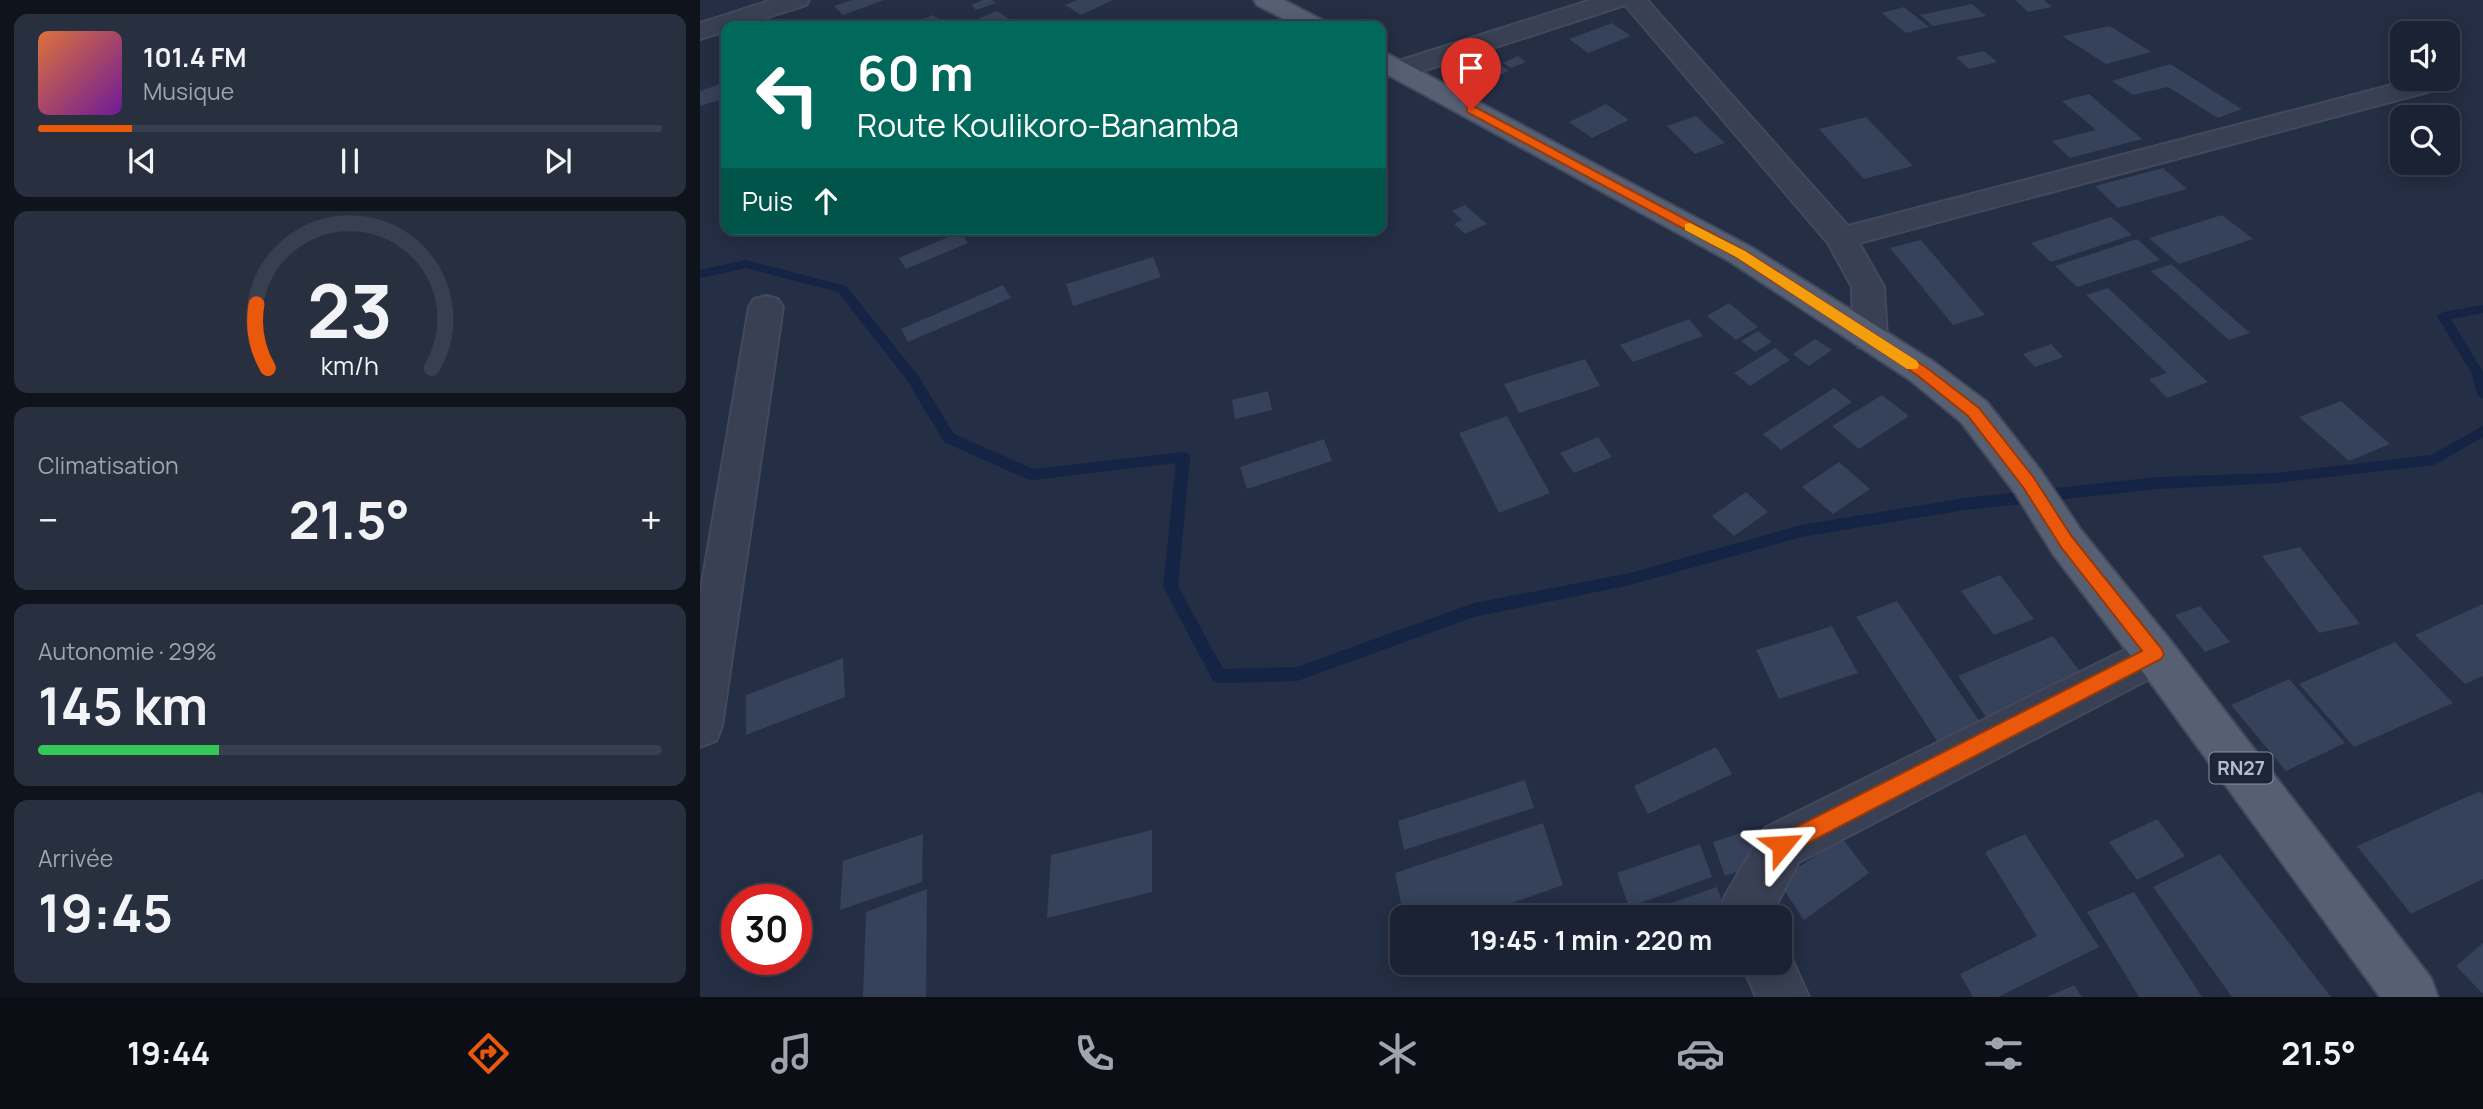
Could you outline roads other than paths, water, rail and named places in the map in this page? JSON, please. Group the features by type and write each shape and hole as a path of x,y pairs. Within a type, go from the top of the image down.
{"main road":[{"path":"1266,0 1306,21"},
{"name":"RN27","path":"1389,66 1740,254 1922,371 1973,412 2028,482 2067,542 2155,654 2412,997"}],"street":[{"path":"733,21 797,0"},
{"path":"1389,66 1616,0"},
{"path":"1633,0 1841,239 1868,287 1870,338"},
{"path":"700,32 721,25"},
{"path":"1841,239 2400,91"},
{"path":"700,726 766,307"},
{"path":"1749,905 1782,845 2155,654"},
{"path":"1772,975 1783,997"}],"waterway":[{"path":"700,274 746,264 842,289 912,377 949,438 1032,475 1183,457 1170,586 1219,676 1297,674 1474,610 1630,579 1801,531 1965,504 2157,483 2276,478 2434,460 2483,431"},
{"path":"2483,309 2443,316 2478,374 2483,393"}]}
